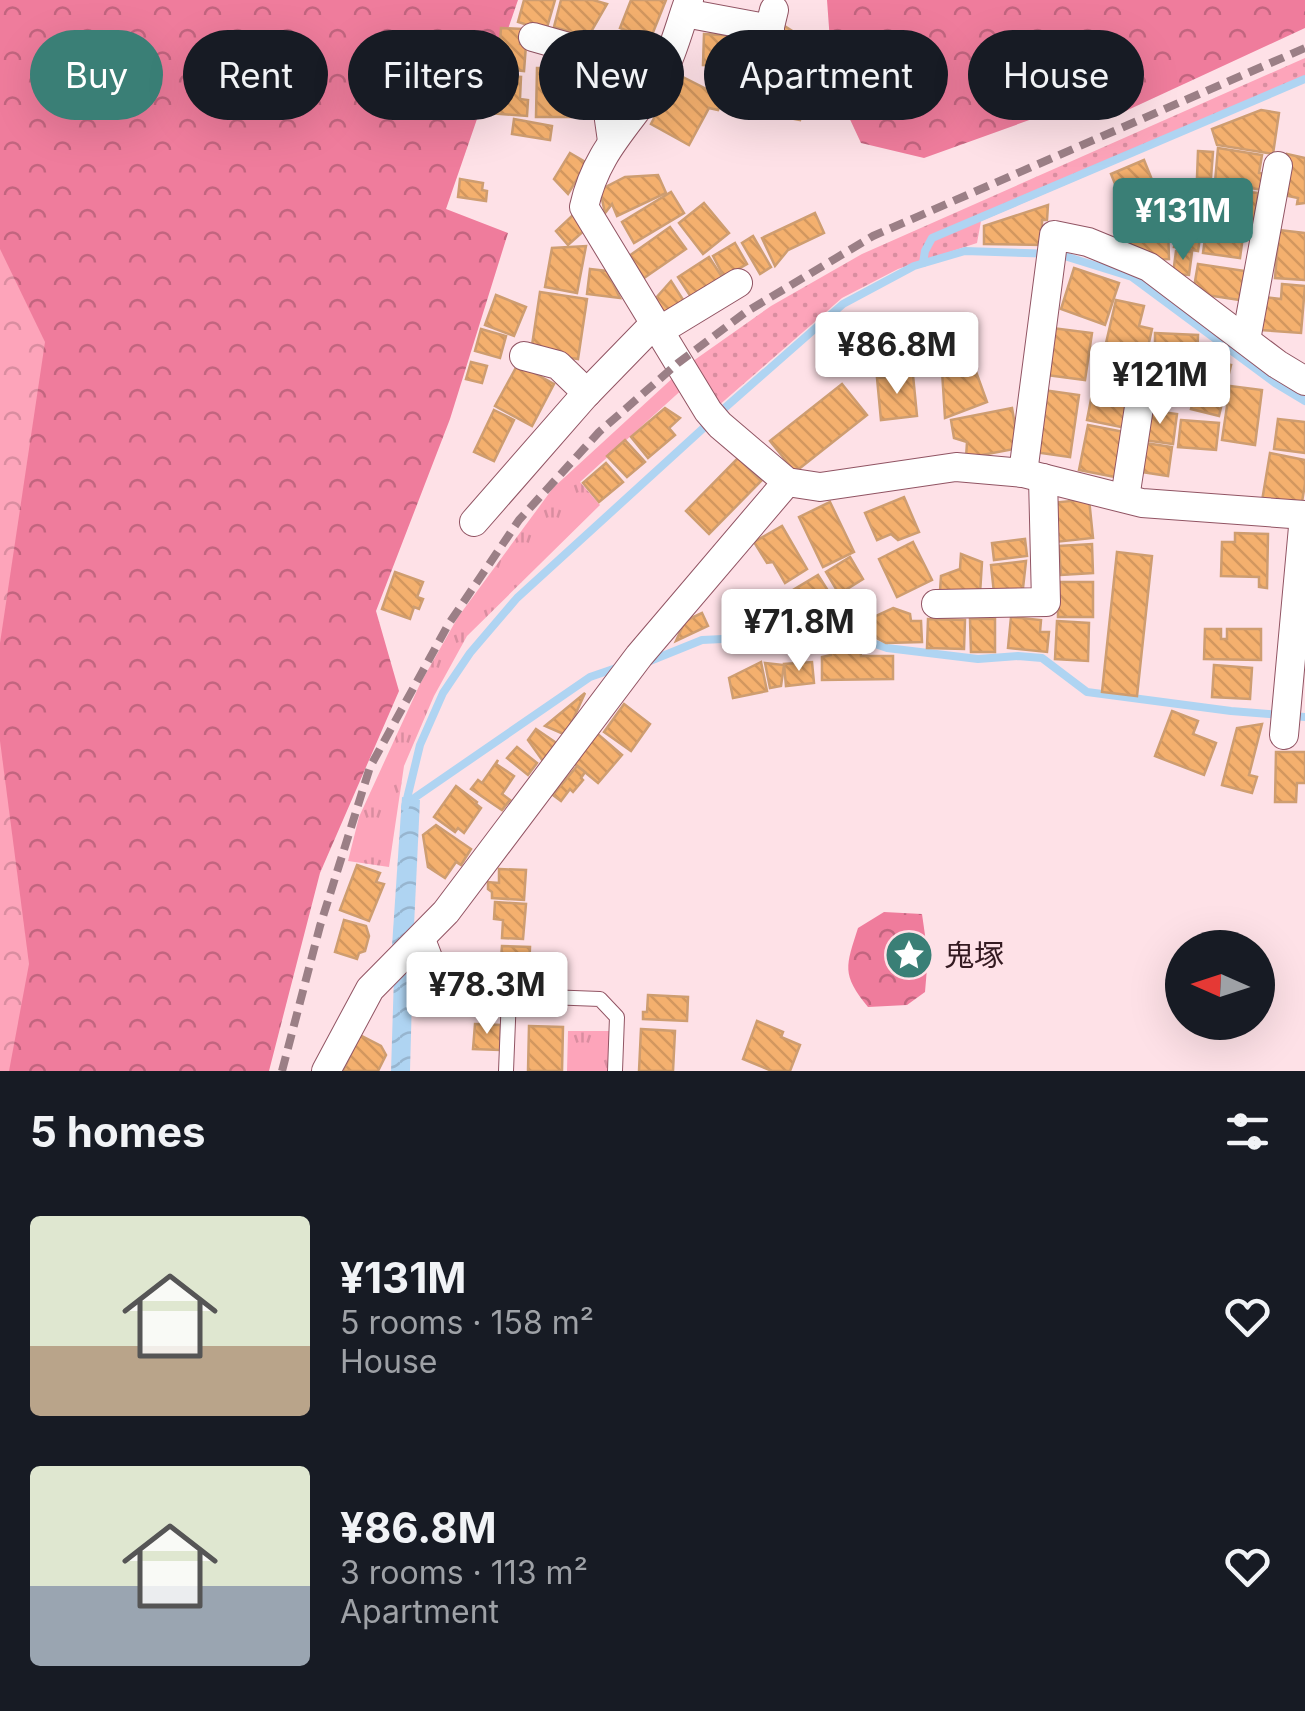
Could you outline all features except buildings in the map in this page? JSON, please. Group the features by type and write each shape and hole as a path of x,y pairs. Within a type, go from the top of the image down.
{"street":[{"path":"769,30 772,19 687,6 660,77 612,140 589,182 584,207 714,418 787,482 820,486 956,467 1033,476 1142,503 1304,516 1284,733"},
{"path":"532,37 600,56 612,140"},
{"path":"1246,340 1278,166"},
{"path":"936,604 1046,602 1033,476 1054,235 1088,242 1149,268 1305,381"},
{"path":"474,522 586,393 657,328 738,283"},
{"path":"524,356 558,365 586,393"},
{"path":"1124,498 1145,368"},
{"path":"326,1071 370,989 446,912 632,666 787,482"}],"lane":[{"path":"419,940 464,994 600,999 617,1018 615,1071"},
{"path":"506,1071 509,996"}],"green space":[{"path":"0,0 518,0 508,30 348,30 348,120 477,120 446,209 508,233 450,419 376,611 399,691 320,873 269,1071 0,1071"},
{"path":"827,0 1305,0 1305,28 1144,103 1144,30 968,30 968,120 1029,120 924,158 861,143 850,120 948,120 948,30 829,30"},
{"path":"1305,58 1305,82 981,221 977,243 898,269 842,298 717,407 686,366 771,306 862,254"},
{"path":"0,249 45,342 0,643"},
{"path":"676,375 686,386 580,482 600,505 467,636 434,696 404,766 389,867 348,861 359,817 420,684 458,617 553,488"},
{"path":"0,741 29,964 9,1071 0,1071"},
{"path":"884,912 922,914 928,956 925,992 907,1005 868,1007 853,986 849,961 858,928"},
{"path":"568,1031 612,1031 610,1071 567,1071"}],"water":[{"path":"402,797 420,800 414,926 392,946"},
{"path":"413,961 410,1071 391,1071 394,975"}],"waterway":[{"path":"923,263 932,238 1305,79"},
{"path":"719,413 843,304 914,266 965,251 1058,254 1132,277 1305,401"},
{"path":"405,807 420,745 443,693 470,653 517,598 709,423"},
{"path":"645,663 702,640 843,633 887,648 978,659 1042,658 1087,692 1305,717"},
{"path":"407,803 590,677 622,666"}],"railway":[{"path":"282,1071 320,926 370,767 448,625 519,520 599,432 678,363 746,312 873,236 1305,48"}],"place":[{"name":"鬼塚","path":"909,955"}]}
